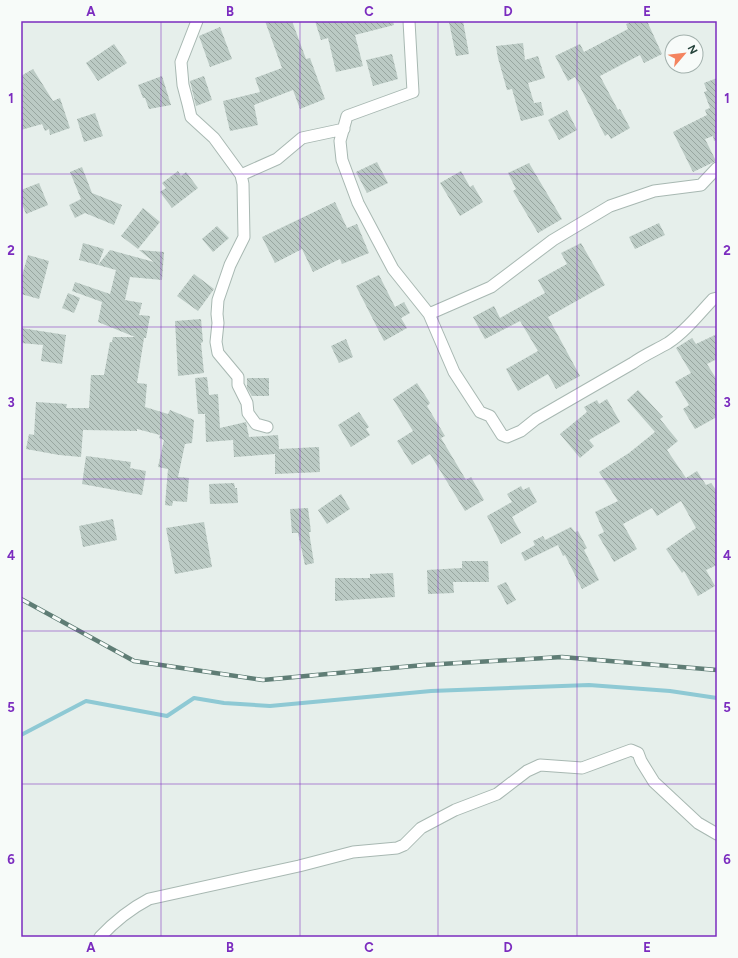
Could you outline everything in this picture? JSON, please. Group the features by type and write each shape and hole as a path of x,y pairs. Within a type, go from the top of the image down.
{"street":[{"path":"197,21 181,62 183,85 188,104 192,117 214,138 241,175 243,184 244,237 230,266 218,300 216,342 218,353 238,377 238,385 247,403 248,413 256,424 267,427"},
{"path":"409,21 413,92 348,116 340,141 342,160 358,203 393,269 429,314 454,372 480,412 490,416 502,435 507,437 521,431 536,419 633,363 645,354 667,343 680,333 713,299 717,298"},
{"path":"241,175 277,159 302,138 344,129"},
{"path":"429,314 491,287 553,240 610,206 654,191 701,185 717,168"},
{"path":"100,937 114,923 136,906 149,899 270,873 354,852 397,848 404,845 421,828 455,810 497,794 527,771 540,764 582,768 626,752 638,753 654,782 698,823 717,834"}],"building":[{"path":"265,21 292,21 306,59 310,58 325,99 300,109 293,90 254,105 258,125 230,131 223,101 260,92 255,78 282,68"},
{"path":"315,21 393,21 394,25 355,35 363,66 336,72 328,38 321,40"},
{"path":"463,21 469,54 456,56 449,22"},
{"path":"633,21 647,21 662,54 644,63 640,55 600,76 618,110 620,109 630,128 611,139 608,134 605,136 575,77 568,81 555,56 580,44 584,52 628,29 626,24"},
{"path":"220,27 232,59 210,67 199,36"},
{"path":"523,43 525,60 538,56 545,78 528,83 534,103 541,102 544,115 521,121 512,89 507,90 496,46"},
{"path":"114,44 127,63 98,81 86,63"},
{"path":"392,54 398,79 373,86 366,60"},
{"path":"33,69 53,101 60,98 70,128 50,135 49,129 45,131 42,124 21,130 21,76"},
{"path":"162,76 171,105 149,109 138,85"},
{"path":"204,76 212,100 196,106 190,81"},
{"path":"717,78 717,140 714,141 713,136 705,139 716,161 693,172 673,132 707,115 705,110 710,108 704,92 707,91 704,83"},
{"path":"567,110 577,130 559,140 548,120"},
{"path":"95,113 103,136 84,142 77,119"},
{"path":"377,162 388,183 367,193 356,172"},
{"path":"529,163 562,219 538,233 513,191 516,189 508,173"},
{"path":"82,167 92,193 122,205 114,225 85,213 75,218 69,205 81,199 70,172"},
{"path":"178,171 181,176 186,172 198,188 172,208 160,192 166,188 162,183"},
{"path":"461,171 470,187 473,185 483,202 460,216 440,183"},
{"path":"39,183 48,205 26,214 21,201 21,190"},
{"path":"335,202 347,228 357,224 369,253 342,264 340,259 313,272 302,249 275,263 262,237"},
{"path":"143,208 160,222 138,249 121,236"},
{"path":"659,223 665,235 635,249 629,237"},
{"path":"217,226 229,238 213,252 202,239"},
{"path":"83,243 104,249 98,265 79,260"},
{"path":"581,243 605,285 548,317 580,376 556,389 548,374 518,391 506,369 538,351 520,321 485,339 473,317 494,306 500,318 545,293 538,280 567,264 561,253"},
{"path":"110,250 154,262 139,250 164,252 162,280 130,277 125,300 142,303 139,315 150,316 146,338 144,338 137,383 147,384 145,407 168,414 170,410 194,420 192,443 185,444 178,477 189,478 187,502 173,501 172,506 165,505 168,469 158,467 164,440 159,438 160,435 137,429 137,431 83,430 81,457 26,449 29,434 34,435 36,402 67,404 66,408 89,408 91,375 104,375 110,342 112,342 113,337 135,337 98,322 102,302 72,291 75,282 110,294 116,270 98,265"},
{"path":"28,255 49,261 39,299 21,294 21,279"},
{"path":"194,274 214,289 198,311 177,296"},
{"path":"379,275 395,307 404,302 410,313 401,318 407,328 384,341 356,286"},
{"path":"68,293 80,298 74,313 62,308"},
{"path":"201,319 203,342 201,343 204,373 178,376 175,321"},
{"path":"21,328 66,335 62,364 41,361 43,345 21,343"},
{"path":"717,334 717,359 707,364 717,380 717,417 695,429 683,409 689,405 675,382 691,373 676,348 692,338 696,344"},
{"path":"346,339 353,357 339,363 331,346"},
{"path":"207,377 209,395 218,394 220,428 246,422 249,437 278,435 279,449 319,447 320,472 275,474 275,454 234,457 233,440 206,442 205,414 198,414 195,378"},
{"path":"247,378 269,378 269,396 252,396 247,388"},
{"path":"417,383 430,403 427,406 445,436 441,438 466,480 471,477 484,500 465,511 430,454 412,465 397,441 413,431 393,399"},
{"path":"638,390 663,417 660,419 678,441 667,450 686,478 697,471 706,485 711,483 717,491 717,565 706,570 715,586 698,596 684,571 682,573 666,549 696,528 681,501 657,516 652,508 623,524 637,549 614,562 598,535 604,532 595,512 618,501 599,472 629,453 655,432 627,400"},
{"path":"607,399 620,422 589,440 594,446 580,458 560,434 587,412 584,407 597,400 599,404"},
{"path":"359,412 369,427 366,429 370,435 351,447 338,425"},
{"path":"86,456 131,462 130,468 146,471 142,495 82,484"},
{"path":"234,483 235,488 237,488 238,503 210,504 209,484"},
{"path":"521,486 523,490 529,487 537,502 512,517 521,533 501,544 487,516 512,502 507,494"},
{"path":"341,494 350,509 327,524 318,510"},
{"path":"308,508 311,532 309,532 314,563 305,565 298,533 292,533 290,509"},
{"path":"113,519 117,540 83,547 79,526"},
{"path":"204,522 212,567 175,574 166,528"},
{"path":"571,527 575,532 578,531 587,548 584,550 599,580 582,589 565,555 563,556 558,545 525,561 521,553 535,545 533,541 543,536 545,540"},
{"path":"462,561 488,561 489,582 453,582 454,593 428,594 427,570 462,568"},
{"path":"393,573 395,597 335,601 335,578 370,578 370,574"},
{"path":"506,582 516,600 507,605 497,586"}],"waterway":[{"path":"21,735 86,701 167,716 194,698 224,703 270,706 431,691 589,685 670,691 717,698"}],"railway":[{"path":"21,599 134,661 263,680 424,665 562,657 717,670"}]}
